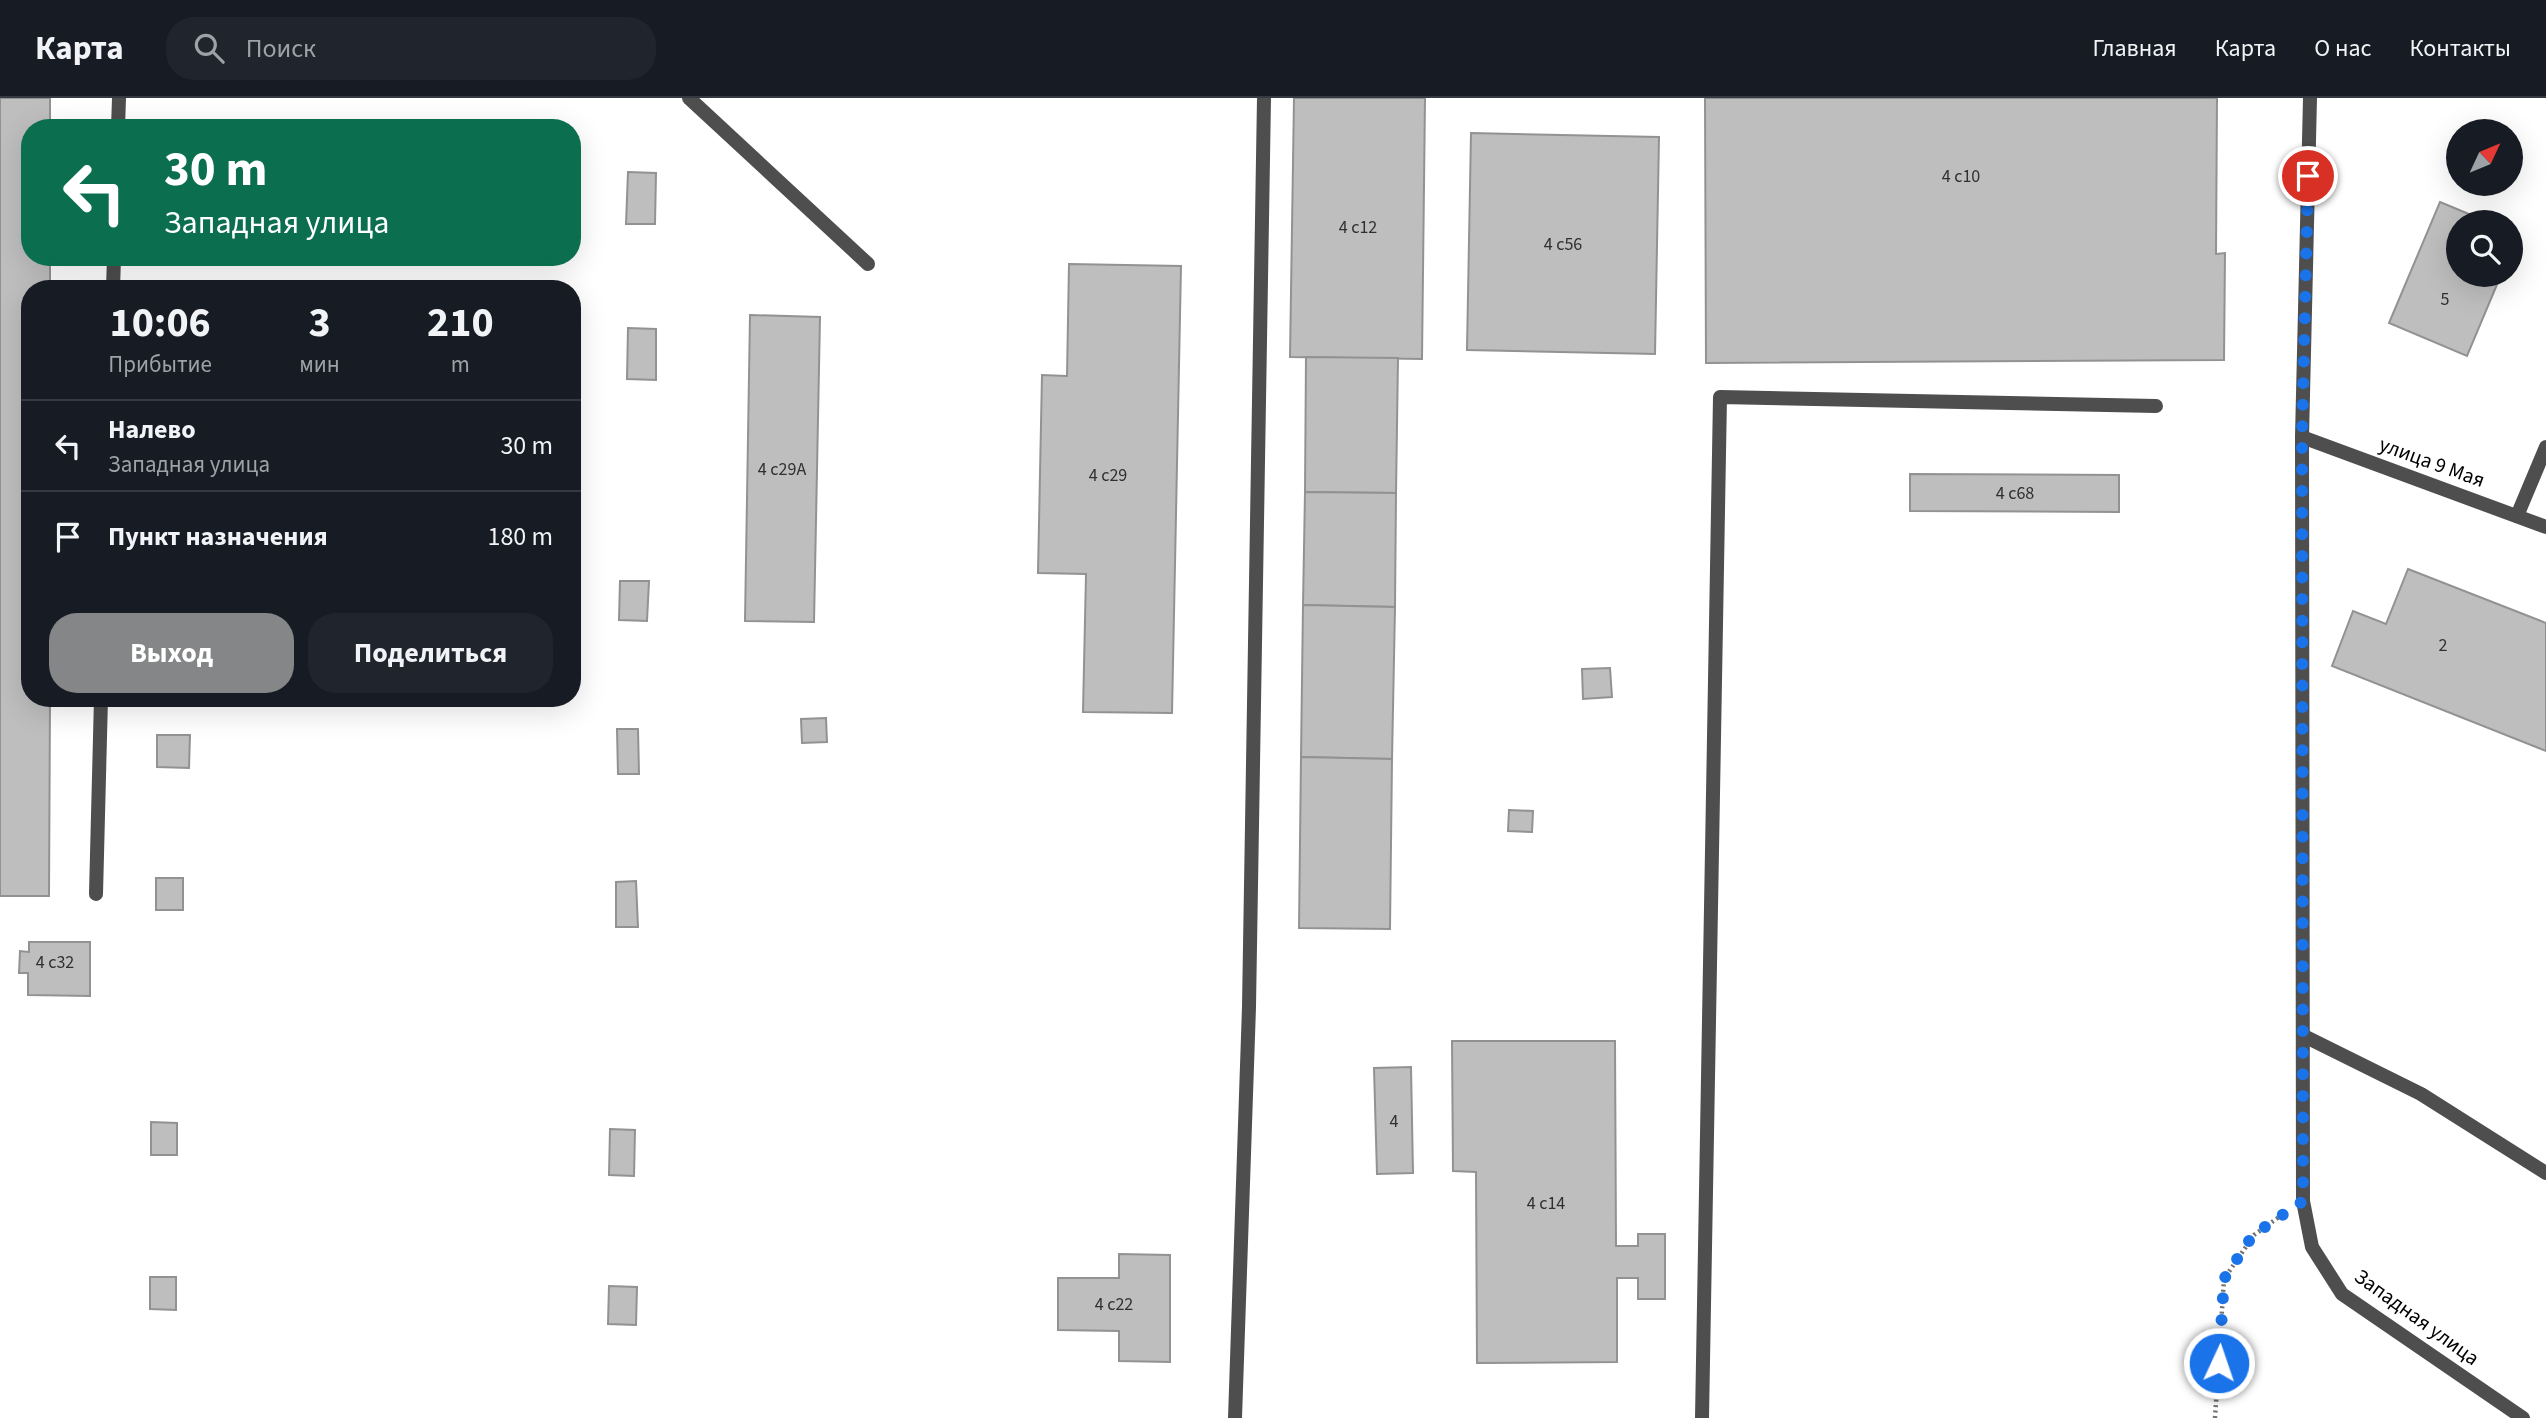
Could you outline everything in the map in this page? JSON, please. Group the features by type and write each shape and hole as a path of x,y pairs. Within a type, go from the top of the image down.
{"street":[{"path":"118,119 119,98"},
{"path":"688,98 868,264"},
{"path":"1235,1418 1249,1007 1264,98"},
{"name":"Западная улица","path":"2310,98 2302,437 2303,1201 2312,1247 2342,1294 2523,1418"},
{"path":"1702,1418 1720,397 2156,406"},
{"name":"улица 9 Мая","path":"2302,437 2546,527"},
{"path":"2517,516 2546,447"},
{"path":"96,894 101,707"},
{"path":"2304,1036 2421,1094 2546,1173"}],"path":[{"path":"2215,1418 2224,1279 2253,1235 2303,1201"}],"building":[{"path":"0,98 50,98 50,119 21,119 21,266 50,266 50,280 21,280 21,707 50,707 49,896 0,896"},
{"path":"1294,98 1425,98 1422,359 1290,357"},
{"path":"1705,98 2217,98 2216,254 2225,253 2224,360 1706,363"},
{"path":"1471,133 1659,137 1655,354 1467,350"},
{"path":"628,172 656,173 655,224 626,224"},
{"path":"2440,202 2459,210 2446,210 2446,287 2496,287 2467,356 2389,323"},
{"path":"1069,264 1181,266 1172,713 1083,712 1086,574 1038,573 1042,375 1067,376"},
{"path":"750,315 820,317 814,622 745,621"},
{"path":"628,328 656,329 656,380 627,379"},
{"path":"1306,357 1398,358 1396,493 1305,492"},
{"path":"1910,474 2119,475 2119,512 1910,511"},
{"path":"1305,492 1396,493 1395,607 1303,605"},
{"path":"2408,569 2546,623 2546,751 2332,666 2353,611 2386,624"},
{"path":"620,581 649,581 647,621 619,620"},
{"path":"1303,605 1395,607 1392,759 1301,757"},
{"path":"1610,668 1612,697 1583,699 1582,669"},
{"path":"826,718 827,742 802,743 801,719"},
{"path":"617,729 638,729 639,774 618,774"},
{"path":"157,735 190,735 189,768 157,767"},
{"path":"1301,757 1392,759 1390,929 1299,928"},
{"path":"1509,810 1533,811 1532,832 1508,831"},
{"path":"156,878 183,878 183,910 156,910"},
{"path":"636,881 638,927 616,927 616,882"},
{"path":"29,942 90,942 90,996 28,995 28,973 19,973 20,951 29,952"},
{"path":"1452,1041 1615,1041 1616,1246 1638,1246 1638,1234 1665,1234 1665,1299 1638,1299 1638,1278 1617,1278 1617,1362 1477,1363 1476,1172 1453,1171"},
{"path":"1411,1067 1413,1173 1377,1174 1374,1068"},
{"path":"151,1122 177,1123 177,1155 151,1155"},
{"path":"610,1129 635,1130 634,1176 609,1175"},
{"path":"1119,1254 1170,1255 1170,1362 1119,1361 1119,1331 1058,1330 1058,1278 1119,1278"},
{"path":"150,1277 176,1277 176,1310 150,1309"},
{"path":"609,1286 637,1287 636,1325 608,1324"}],"route":[{"path":"2219,1363 2224,1279 2253,1235 2303,1201 2302,437 2308,176"}]}
